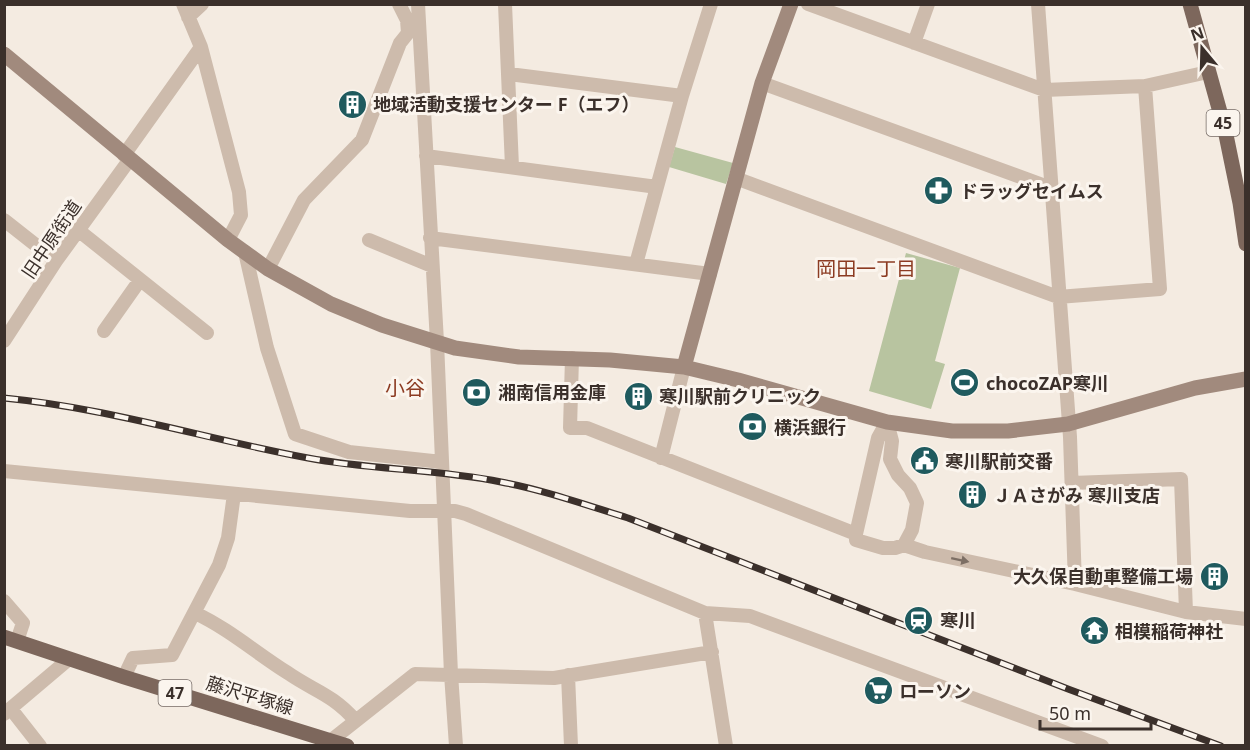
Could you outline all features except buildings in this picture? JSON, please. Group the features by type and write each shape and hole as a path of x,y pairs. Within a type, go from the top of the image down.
{"main road":[{"name":"45","path":"1190,4 1225,130 1240,203 1245,244"},
{"name":"藤沢平塚線","path":"11,639 328,743 347,746"}],"street":[{"path":"202,4 185,11 201,47 239,192 241,215 228,240"},
{"path":"399,4 413,20 426,156 456,746"},
{"path":"268,269 304,200 362,140 418,4"},
{"path":"505,4 512,167"},
{"path":"636,264 682,96 710,5 705,4"},
{"path":"661,458 762,83 791,4"},
{"path":"808,4 1044,90 1145,86 1208,72"},
{"path":"914,43 928,4"},
{"path":"1038,4 1072,483 1075,584"},
{"name":"旧中原街道","path":"4,341 201,47"},
{"path":"4,54 228,240 268,269 331,304 382,324 465,350 519,357 572,358 684,367 887,422 952,431 1008,431 1068,424 1195,388 1245,379"},
{"path":"509,74 682,96"},
{"path":"762,83 1051,188"},
{"path":"738,179 1058,297 1160,289 1145,86"},
{"path":"426,156 657,187"},
{"path":"4,220 56,261"},
{"path":"78,230 207,333"},
{"path":"430,238 710,274"},
{"path":"369,240 432,266"},
{"path":"245,252 267,348 295,434 349,452 442,462"},
{"path":"104,331 140,280"},
{"path":"572,358 570,428 587,428 856,534"},
{"path":"887,422 878,438 856,540 883,548 904,545 925,552 1075,584 1186,612 1245,619"},
{"path":"887,422 892,441 890,459 917,502 912,530 904,545"},
{"path":"4,471 410,511 455,511 705,614 750,616 1102,746"},
{"path":"1072,483 1181,479 1186,612"},
{"path":"124,677 134,658 172,655 219,565 228,538 234,494"},
{"path":"4,601 23,623 11,639"},
{"path":"195,613 218,623 289,674 324,693 343,706 355,720"},
{"path":"705,614 726,746"},
{"path":"328,743 415,674 554,678 712,652"},
{"path":"40,746 8,711 69,659"},
{"path":"568,675 571,746"}],"green space":[{"path":"675,147 733,163 726,184 669,167"},
{"path":"906,253 960,268 935,361 945,364 931,409 869,391"}],"railway":[{"path":"4,398 119,416 308,458 477,478 549,493 628,518 1221,746"}],"place":[{"name":"地域活動支援センター F（エフ）","path":"352,104"},
{"name":"ドラッグセイムス","path":"939,191"},
{"name":"chocoZAP寒川","path":"965,383"},
{"name":"湘南信用金庫","path":"477,392"},
{"name":"寒川駅前クリニック","path":"638,396"},
{"name":"横浜銀行","path":"753,427"},
{"name":"寒川駅前交番","path":"924,461"},
{"name":"ＪＡさがみ 寒川支店","path":"972,495"},
{"name":"大久保自動車整備工場","path":"1214,576"},
{"name":"寒川","path":"919,620"},
{"name":"相模稲荷神社","path":"1094,631"},
{"name":"ローソン","path":"878,691"}],"district":[{"name":"岡田一丁目","path":"866,268"},
{"name":"小谷","path":"405,387"}]}
